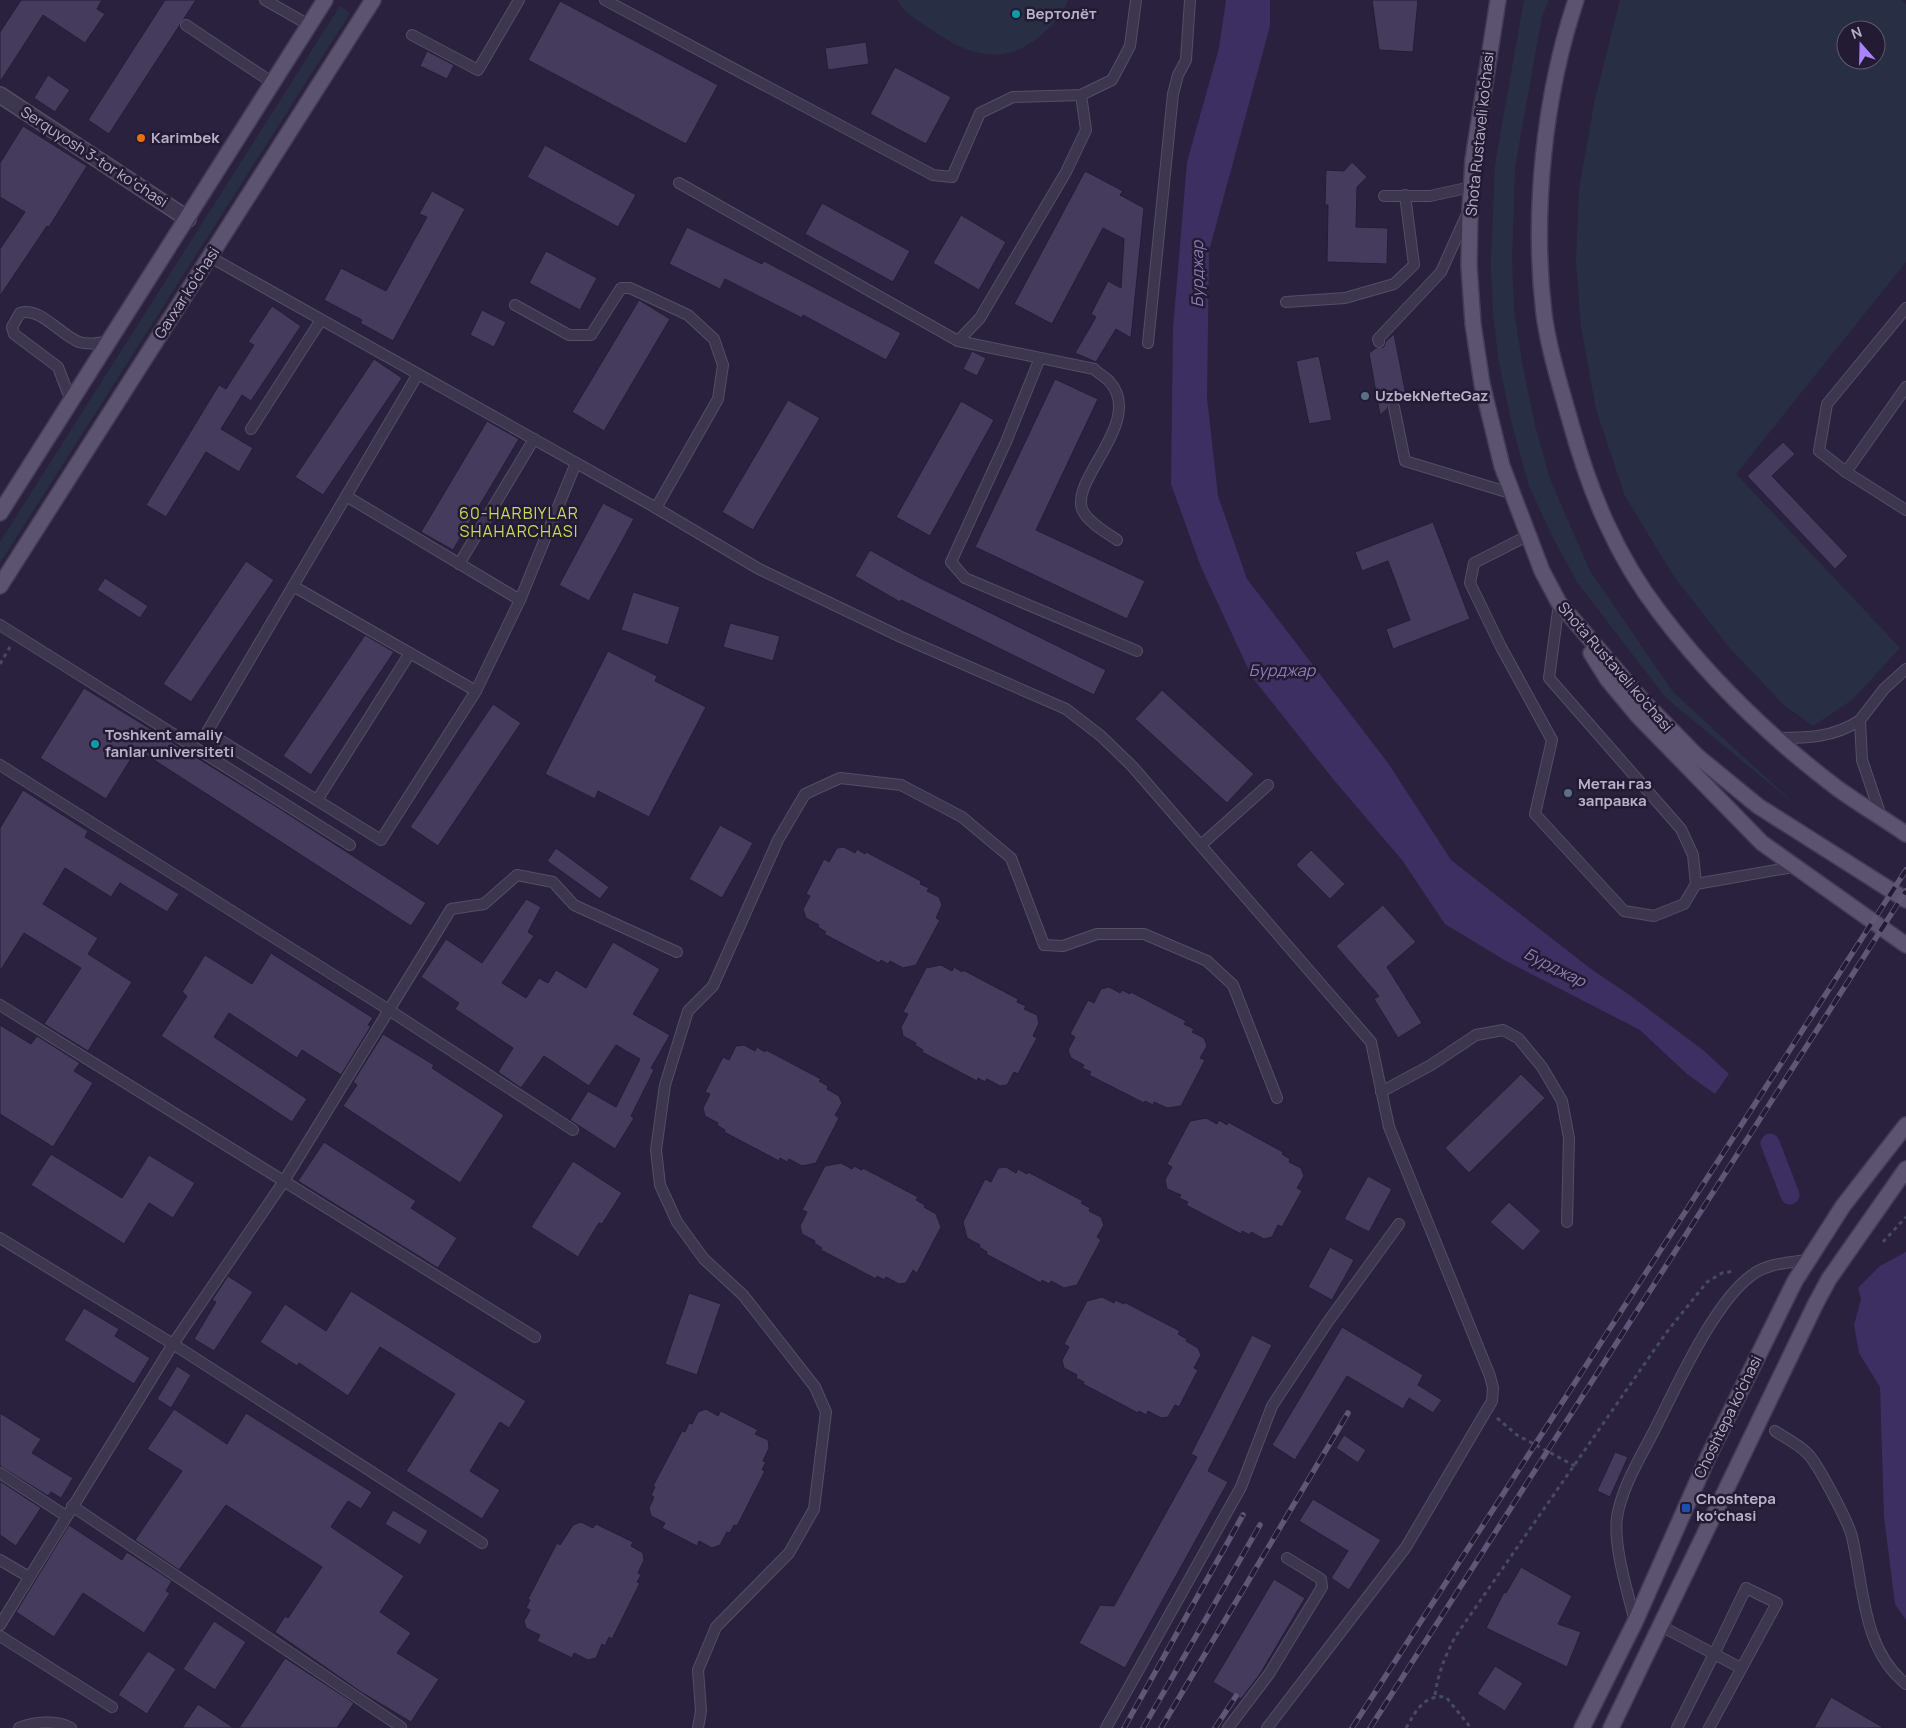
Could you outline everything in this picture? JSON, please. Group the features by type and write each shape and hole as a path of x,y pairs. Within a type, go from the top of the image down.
{"main road":[{"path":"0,513 188,219 324,0"},
{"path":"1576,0 1555,84 1544,156 1540,210 1544,314 1555,367 1591,489 1606,525 1633,574 1659,612 1694,654 1774,738 1839,790 1906,834"},
{"name":"Gavxar ko'chasi","path":"0,586 370,2"},
{"name":"Shota Rustaveli ko'chasi","path":"1497,2 1471,187 1469,266 1482,384 1510,493 1527,536 1558,603 1668,729 1703,761 1758,806 1906,900"},
{"path":"1558,603 1608,680 1638,716 1731,813 1762,843 1793,867 1906,945"},
{"path":"1882,1157 1906,1112"},
{"name":"Choshtepa ko'chasi","path":"1582,1728 1635,1622 1709,1455 1806,1260 1843,1206 1906,1125"},
{"name":"Choshtepa ko'chasi","path":"1611,1728 1829,1279 1906,1169"},
{"path":"1866,1227 1906,1186"}],"street":[{"name":"Serquyosh 3-tor koʻchasi","path":"0,95 188,219"}],"lane":[{"path":"265,0 309,26"},
{"path":"412,35 478,70 519,0"},
{"path":"605,0 933,176 952,177 980,113 1013,98 1081,95 1112,80 1130,46 1136,0"},
{"path":"1148,343 1173,94 1178,75 1186,60 1190,0"},
{"path":"186,25 273,83"},
{"path":"958,341 980,318 1066,172 1086,130 1081,95"},
{"path":"679,183 958,341 1094,369 1110,382 1117,394 1119,408 1114,431 1087,481 1081,501 1084,513 1117,540"},
{"path":"1384,196 1430,196 1471,187"},
{"path":"1286,302 1345,298 1394,284 1414,266 1405,195"},
{"path":"1379,342 1378,339 1441,272 1470,209"},
{"path":"210,257 656,508 759,569 901,637 1066,709 1117,750 1371,1042 1389,1127 1490,1376 1493,1388 1492,1401 1406,1547 1267,1728"},
{"path":"515,305 569,335 591,335 621,288 630,288 688,315 714,339 723,365 718,399 656,508"},
{"path":"1906,308 1827,404 1818,451 1846,472 1906,510"},
{"path":"71,401 58,367 14,334 12,327 20,312 33,312 76,341 89,344 110,341"},
{"path":"251,429 321,320"},
{"path":"1040,358 1006,442 951,562 965,578 1137,651"},
{"path":"418,374 207,732 381,840 476,691 520,600 576,463"},
{"path":"1846,472 1906,387"},
{"path":"1394,407 1405,461 1510,493"},
{"path":"459,564 534,439"},
{"path":"346,496 520,600"},
{"path":"1527,536 1474,563 1470,583 1501,647 1552,740 1535,814 1624,911 1654,916 1684,904 1696,884 1693,855 1681,829 1549,678 1558,603"},
{"path":"293,586 476,691"},
{"path":"0,625 350,845"},
{"path":"316,800 410,653"},
{"path":"1774,738 1821,736 1849,727 1860,720 1884,690 1906,669"},
{"path":"1860,720 1862,760 1881,816"},
{"path":"0,766 389,1010 572,1130"},
{"path":"698,1728 701,1711 698,1670 716,1627 789,1553 814,1508 826,1412 815,1387 742,1295 704,1260 677,1222 660,1185 656,1150 665,1085 688,1011 713,986 778,840 805,794 840,778 901,785 962,817 1011,858 1044,945 1063,946 1096,934 1144,934 1207,961 1232,984 1277,1098"},
{"path":"1201,845 1268,785"},
{"path":"1696,884 1793,867"},
{"path":"1,1619 173,1344 284,1181 451,909 484,904 517,875 553,882 574,905 676,952"},
{"path":"0,1005 535,1337"},
{"path":"1381,1092 1431,1065 1476,1036 1503,1030 1518,1038 1542,1066 1562,1101 1569,1138 1567,1222"},
{"path":"1106,1728 1241,1487 1272,1406 1327,1323 1399,1224"},
{"path":"0,1238 173,1344 482,1543"},
{"path":"1635,1622 1619,1554 1617,1518 1630,1477 1692,1355 1731,1296 1753,1274 1775,1264 1806,1260"},
{"path":"1775,1431 1808,1454 1838,1504 1852,1535 1865,1610 1880,1652 1896,1676 1906,1684"},
{"path":"0,1473 66,1516"},
{"path":"72,1506 401,1728"},
{"path":"1228,1728 1270,1674 1322,1587 1321,1580 1287,1558"},
{"path":"0,1560 28,1577"},
{"path":"1677,1728 1746,1588 1777,1604 1709,1728"},
{"path":"1661,1626 1741,1668"},
{"path":"0,1636 112,1707"},
{"path":"20,1728 27,1724 47,1722 71,1728"}],"path":[{"path":"0,664 18,636"},
{"path":"1883,1242 1906,1217"},
{"path":"1435,1696 1440,1670 1455,1637 1575,1466 1660,1340 1707,1282 1722,1273 1736,1270 1753,1274"},
{"path":"1488,1410 1517,1434 1575,1466"},
{"path":"1406,1728 1416,1711 1425,1701 1435,1696 1446,1697 1471,1728"}],"shaded area":[{"path":"898,0 1068,0 1049,28 1026,46 1012,52 984,54 956,45 943,37 911,16"},
{"path":"1524,0 1549,0 1542,16 1515,167 1512,260 1514,311 1534,421 1550,479 1590,571 1673,692 1798,807 1666,698 1577,582 1552,536 1529,486 1512,425 1499,363 1493,313 1491,262 1495,165"},
{"path":"1620,0 1901,0 1906,4 1906,262 1736,474 1900,648 1852,700 1813,726 1784,705 1729,647 1673,575 1625,496 1596,409 1581,326 1576,261 1579,190 1594,104"},
{"path":"340,6 350,13 0,563 0,542"}],"water":[{"name":"Бурджар","path":"1226,0 1270,0 1270,26 1209,251 1207,398 1218,496 1247,579 1388,763 1451,860 1591,969 1631,996 1703,1050 1729,1074 1715,1094 1687,1074 1640,1030 1506,961 1445,924 1402,860 1333,779 1252,677 1201,567 1171,484 1173,329 1187,162 1219,48"},
{"path":"1906,1252 1906,1620 1895,1604 1884,1517 1880,1387 1859,1353 1854,1325 1861,1299 1858,1288 1880,1266"}],"building":[{"path":"21,0 102,0 97,9 105,14 85,43 43,15 0,82 0,32"},
{"path":"165,0 196,0 109,134 88,120"},
{"path":"1372,0 1418,0 1413,52 1379,50"},
{"path":"560,1 718,85 686,144 528,60"},
{"path":"866,42 869,64 828,70 825,48"},
{"path":"427,51 454,65 447,79 420,66"},
{"path":"895,67 951,97 926,144 870,114"},
{"path":"48,75 70,90 55,112 34,98"},
{"path":"23,126 87,166 49,227 47,226 0,296 0,249 25,212 0,197 0,163"},
{"path":"545,145 636,195 618,227 527,177"},
{"path":"1352,162 1367,177 1357,187 1356,227 1388,228 1387,264 1327,262 1328,205 1325,205 1326,170 1344,171"},
{"path":"1085,171 1123,191 1120,195 1144,208 1131,338 1116,329 1096,362 1075,353 1096,317 1091,314 1108,281 1121,288 1124,239 1103,228 1052,324 1014,304"},
{"path":"432,191 465,209 393,341 360,323 362,320 324,300 341,268 386,291 427,217 419,214"},
{"path":"822,203 910,251 893,282 805,234"},
{"path":"961,215 1006,242 979,290 933,263"},
{"path":"687,227 762,264 764,261 901,333 886,360 803,315 802,318 725,279 720,289 669,264"},
{"path":"546,251 597,278 580,310 529,283"},
{"path":"639,300 670,319 604,431 572,412"},
{"path":"272,306 301,326 251,401 242,395 221,429 253,448 239,472 206,452 166,517 146,505 219,385 226,389 254,345 248,342"},
{"path":"482,310 506,322 494,347 470,335"},
{"path":"1394,334 1406,395 1397,401 1390,402 1387,409 1380,415 1369,353 1376,348 1384,347 1386,341"},
{"path":"972,351 986,358 977,376 963,369"},
{"path":"1319,356 1332,420 1309,424 1296,361"},
{"path":"374,359 402,378 323,495 295,477"},
{"path":"1055,379 1098,399 1036,530 1145,581 1127,619 975,547"},
{"path":"788,400 820,418 753,530 722,512"},
{"path":"961,401 994,420 930,536 896,517"},
{"path":"487,421 519,439 453,550 421,532"},
{"path":"1783,442 1795,454 1772,476 1848,556 1835,569 1747,476"},
{"path":"603,503 634,519 589,601 559,585"},
{"path":"1433,522 1470,619 1393,649 1386,629 1410,620 1388,561 1362,571 1355,552"},
{"path":"870,550 920,578 1106,670 1094,695 901,600 900,602 855,576"},
{"path":"246,561 274,580 191,702 163,684"},
{"path":"105,578 148,606 140,618 97,590"},
{"path":"633,592 680,607 668,645 621,630"},
{"path":"730,623 780,636 773,661 723,647"},
{"path":"365,635 394,652 311,775 283,756"},
{"path":"608,651 657,676 655,681 706,707 649,817 598,791 595,799 545,774"},
{"path":"84,688 280,809 426,903 411,926 137,749 106,799 40,758"},
{"path":"1162,690 1254,774 1227,803 1135,719"},
{"path":"493,704 521,723 438,846 410,827"},
{"path":"23,790 88,831 85,837 179,894 167,912 120,883 111,897 65,868 43,904 98,938 88,954 132,982 88,1051 44,1024 81,968 24,933 0,971 0,828"},
{"path":"720,825 753,843 722,898 689,879"},
{"path":"844,847 855,853 857,849 865,854 866,852 921,881 920,884 929,888 927,891 939,897 942,905 936,918 940,920 916,965 903,968 890,961 888,964 881,960 879,963 824,934 826,932 818,927 819,925 806,918 803,909 810,896 806,894 824,859 829,862 837,848"},
{"path":"556,848 609,887 600,899 547,861"},
{"path":"1311,850 1345,884 1330,899 1296,865"},
{"path":"526,899 541,907 528,932 534,936 502,983 526,998 539,978 548,983 556,970 586,988 613,942 660,969 633,1014 670,1035 651,1068 654,1070 631,1116 634,1118 615,1149 570,1120 588,1091 616,1107 640,1059 616,1045 589,1086 544,1056 521,1088 498,1072 513,1048 455,1009 459,1003 421,977 446,939 482,963"},
{"path":"1383,905 1416,942 1387,967 1422,1023 1398,1038 1374,999 1379,996 1336,946"},
{"path":"271,953 373,1018 368,1025 371,1026 341,1075 302,1050 297,1058 229,1013 214,1037 307,1099 292,1122 161,1036 187,996 182,992 205,955 252,984"},
{"path":"941,965 952,971 954,967 962,972 963,970 1018,999 1017,1002 1026,1006 1024,1009 1037,1015 1039,1023 1033,1036 1037,1038 1018,1074 1014,1072 1007,1085 1000,1086 987,1079 985,1082 978,1078 977,1081 922,1052 923,1050 915,1045 916,1043 903,1036 901,1027 908,1014 903,1012 926,968"},
{"path":"1109,987 1120,993 1122,990 1130,994 1131,992 1186,1021 1184,1024 1194,1029 1192,1032 1204,1038 1207,1046 1200,1058 1205,1060 1181,1106 1167,1108 1154,1102 1153,1105 1145,1101 1144,1103 1089,1075 1091,1072 1082,1068 1084,1065 1071,1058 1068,1050 1075,1037 1070,1034 1088,1000 1094,1003 1101,989"},
{"path":"0,1025 31,1044 37,1036 80,1063 74,1071 93,1083 53,1147 0,1114"},
{"path":"383,1034 434,1065 432,1068 504,1115 460,1183 343,1106 357,1085 353,1082"},
{"path":"744,1045 755,1051 757,1047 765,1052 766,1050 821,1079 819,1081 828,1086 827,1089 839,1096 842,1103 835,1115 839,1118 816,1163 802,1166 789,1159 787,1162 780,1158 779,1161 724,1132 725,1130 717,1125 718,1123 705,1116 703,1108 710,1094 705,1092 723,1057 729,1060 736,1046"},
{"path":"1521,1074 1545,1098 1469,1173 1445,1148"},
{"path":"1206,1118 1217,1124 1219,1120 1227,1125 1228,1122 1283,1152 1282,1154 1290,1159 1289,1162 1301,1168 1304,1176 1297,1188 1302,1191 1282,1227 1278,1225 1272,1237 1264,1239 1251,1232 1250,1235 1242,1231 1241,1234 1186,1205 1188,1202 1179,1198 1181,1195 1167,1189 1165,1180 1172,1167 1167,1164 1190,1121"},
{"path":"324,1142 416,1201 411,1208 457,1238 438,1268 298,1181"},
{"path":"51,1154 122,1198 149,1155 195,1183 173,1218 149,1203 124,1244 31,1185"},
{"path":"573,1161 622,1193 602,1224 599,1223 578,1257 531,1227"},
{"path":"841,1163 852,1169 854,1166 862,1170 863,1168 918,1197 916,1200 936,1214 941,1227 917,1273 913,1270 906,1283 899,1284 886,1277 884,1280 877,1276 876,1279 821,1250 822,1248 814,1243 815,1241 802,1234 800,1226 807,1212 802,1210 825,1166"},
{"path":"1006,1167 1016,1173 1018,1169 1027,1174 1028,1172 1083,1201 1081,1203 1090,1208 1089,1211 1101,1217 1104,1225 1097,1237 1101,1240 1077,1285 1064,1288 1051,1281 1049,1284 1042,1280 1041,1283 986,1254 987,1252 979,1247 980,1245 967,1238 963,1222 985,1179 991,1182 998,1168"},
{"path":"1368,1176 1392,1189 1369,1232 1344,1219"},
{"path":"1509,1202 1541,1231 1523,1251 1490,1222"},
{"path":"1330,1247 1354,1260 1332,1300 1308,1287"},
{"path":"228,1276 253,1292 214,1351 194,1339 216,1302 212,1300"},
{"path":"351,1291 526,1401 509,1428 500,1422 470,1471 500,1490 482,1519 406,1471 455,1394 380,1347 348,1396 299,1363 297,1366 260,1342 285,1304 326,1331"},
{"path":"689,1293 721,1304 697,1375 665,1364"},
{"path":"1102,1297 1114,1303 1115,1300 1124,1304 1124,1302 1180,1331 1178,1334 1198,1348 1201,1355 1194,1368 1198,1370 1179,1407 1175,1405 1168,1417 1161,1418 1148,1411 1146,1415 1139,1411 1138,1413 1083,1384 1084,1382 1076,1378 1077,1375 1064,1368 1062,1360 1069,1347 1064,1344 1087,1301"},
{"path":"84,1308 119,1329 115,1336 150,1358 134,1384 64,1340"},
{"path":"1342,1327 1423,1375 1418,1385 1442,1400 1433,1413 1409,1398 1403,1409 1347,1376 1295,1460 1272,1445"},
{"path":"1252,1335 1272,1345 1208,1471 1228,1482 1125,1668 1079,1643 1100,1605 1114,1606 1197,1457 1191,1454"},
{"path":"177,1366 191,1375 171,1408 157,1399"},
{"path":"174,1409 227,1444 246,1413 372,1492 361,1509 348,1501 331,1527 404,1576 380,1612 411,1633 397,1653 439,1679 411,1722 361,1692 275,1632 285,1616 288,1618 322,1567 226,1505 179,1570 135,1540 182,1471 147,1449"},
{"path":"706,1409 718,1416 721,1411 758,1430 755,1434 768,1440 769,1448 763,1461 766,1462 762,1470 765,1471 737,1526 734,1525 730,1533 727,1532 720,1545 712,1548 699,1541 697,1546 662,1528 665,1523 651,1516 649,1508 654,1497 651,1495 655,1487 653,1486 682,1431 685,1432 689,1423 692,1424 698,1412"},
{"path":"0,1413 41,1439 32,1453 73,1478 61,1498 51,1492 48,1496 0,1466"},
{"path":"1344,1435 1366,1450 1358,1463 1336,1448"},
{"path":"1615,1452 1628,1457 1610,1497 1597,1491"},
{"path":"0,1481 41,1508 16,1546 0,1535"},
{"path":"1313,1499 1381,1540 1349,1590 1331,1578 1348,1551 1299,1521"},
{"path":"393,1510 428,1531 420,1545 385,1524"},
{"path":"581,1522 593,1528 596,1524 633,1542 631,1546 643,1553 644,1560 638,1573 641,1575 637,1582 640,1583 612,1639 609,1637 605,1646 602,1644 596,1658 588,1660 574,1653 572,1658 537,1641 540,1635 526,1628 524,1621 530,1610 526,1608 530,1600 528,1599 557,1543 560,1545 573,1525"},
{"path":"69,1525 122,1560 127,1552 172,1581 166,1591 170,1593 144,1633 83,1593 54,1637 16,1612"},
{"path":"1521,1567 1572,1596 1558,1624 1581,1632 1567,1667 1486,1628 1504,1592 1506,1593"},
{"path":"1274,1579 1305,1598 1260,1674 1241,1699 1213,1682"},
{"path":"214,1621 246,1642 215,1690 183,1669"},
{"path":"148,1651 176,1669 147,1714 118,1695"},
{"path":"285,1658 354,1703 337,1728 239,1728"},
{"path":"1495,1666 1523,1683 1505,1711 1477,1694"},
{"path":"1831,1697 1884,1728 1814,1728"},
{"path":"198,1704 234,1728 182,1728"}],"waterway":[{"name":"Бурджар","path":"1770,1143 1790,1195"}],"railway":[{"path":"1352,1728 1906,870"},
{"path":"1370,1728 1906,891"},
{"path":"1161,1728 1348,1413"},
{"path":"1124,1728 1243,1515"},
{"path":"1143,1728 1260,1525"},
{"path":"1215,1728 1236,1696"}],"place":[{"name":"Вертолёт","path":"1016,14"},
{"name":"Karimbek","path":"141,138"},
{"name":"UzbekNefteGaz","path":"1365,396"},
{"name":"Toshkent amaliy fanlar universiteti","path":"95,744"},
{"name":"Метан газ заправка","path":"1568,793"},
{"name":"Choshtepa koʻchasi","path":"1686,1508"}],"district":[{"name":"60-HARBIYLAR SHAHARCHASI","path":"519,522"}]}
